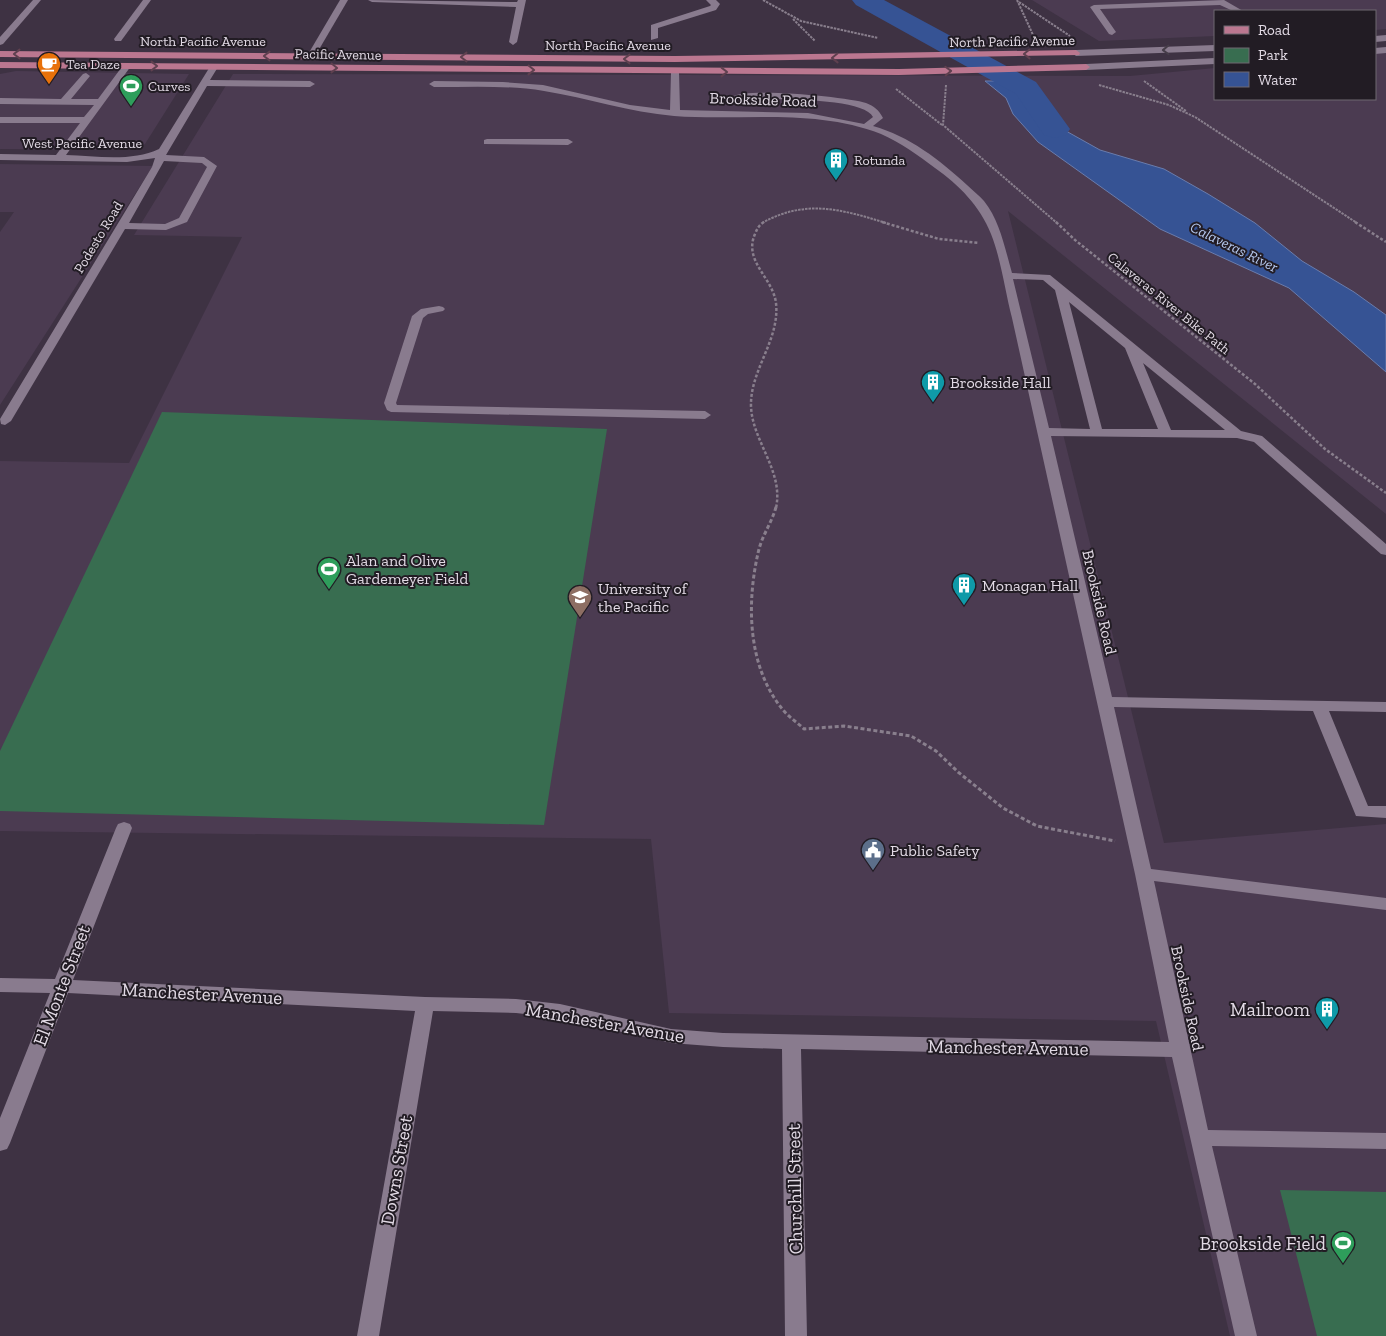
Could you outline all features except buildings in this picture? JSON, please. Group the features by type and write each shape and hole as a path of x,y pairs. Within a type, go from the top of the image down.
{"main road":[{"name":"North Pacific Avenue","path":"0,54 785,59 1076,53"},
{"path":"214,67 288,64 311,56"},
{"path":"675,72 682,68 705,64 785,59"},
{"name":"Pacific Avenue","path":"0,65 675,72"},
{"name":"North Pacific Avenue","path":"675,72 899,72 1086,67"}],"street":[{"path":"1,40 37,0"},
{"path":"118,39 147,0"},
{"path":"311,56 344,0"},
{"path":"372,0 521,2 513,42"},
{"path":"654,38 654,27 713,8 716,4 710,0"},
{"path":"1125,0 1135,6"},
{"path":"1112,32 1094,7 1220,1 1238,10"},
{"name":"North Pacific Avenue","path":"1076,53 1214,48"},
{"name":"North Pacific Avenue","path":"1086,67 1214,61"},
{"path":"59,158 127,66"},
{"name":"Podesto Road","path":"5,421 157,168 162,155 214,67"},
{"path":"675,72 675,113"},
{"path":"64,101 86,76"},
{"path":"204,83 310,84"},
{"name":"Brookside Road","path":"434,84 503,85 543,88 630,108 675,113 792,115 829,119 866,127 897,138 947,172 980,203 998,243 1008,276 1138,845 1180,1050 1246,1336"},
{"path":"736,97 776,96 858,104 874,111 878,118 866,127"},
{"path":"0,101 100,102"},
{"path":"0,120 87,120"},
{"path":"487,142 568,142"},
{"name":"West Pacific Avenue","path":"0,157 141,158 162,155 204,160 212,166 183,220 166,227 122,226"},
{"path":"1008,276 1046,277 1237,434"},
{"path":"1060,289 1097,433"},
{"path":"439,309 425,310 418,316 390,403 391,407 395,409 705,415"},
{"path":"1130,346 1166,433"},
{"path":"1044,432 1237,434 1258,439 1386,551"},
{"path":"1105,702 1386,707"},
{"path":"1319,706 1362,812 1386,812"},
{"name":"El Monte Street","path":"0,1143 124,828"},
{"path":"1144,874 1386,904"},
{"name":"Manchester Avenue","path":"0,985 62,986 425,1004 516,1006 560,1011 671,1036 791,1043 1180,1050"},
{"name":"Downs Street","path":"368,1336 425,1004"},
{"name":"Churchill Street","path":"791,1043 796,1336"},
{"path":"1201,1138 1386,1141"}],"path":[{"path":"763,0 791,17 807,31 817,44 819,58"},
{"path":"1018,1 1035,40"},
{"path":"1018,1 1096,53"},
{"path":"791,17 814,24 884,39"},
{"path":"1122,66 1194,117 1386,242"},
{"name":"Calaveras River Bike Path","path":"874,72 943,125 1035,202 1075,240 1255,384 1325,449 1386,493"},
{"path":"943,125 947,93 944,80"},
{"path":"1098,84 1169,105 1194,117"},
{"path":"998,243 944,240 850,212 824,209 799,209 778,215 761,223 753,236 750,251 774,292 776,314 774,330 760,362 751,406 759,439 775,478 777,499 773,519 759,547 750,593 752,629 760,666 772,692 785,712 804,729 844,726 911,736 936,751 958,772 1003,808 1036,826 1138,845"}],"shaded area":[{"path":"1032,0 1386,0 1386,29 1376,30 1376,10 1214,10 1214,36 1099,41"},
{"name":"University of the Pacific","path":"1386,52 1386,514 1008,211 1164,843 1386,824 1386,1336 1230,1336 1156,1021 669,1013 651,839 0,831 0,461 129,463 242,237 134,235 233,74 1130,76 1214,68 1214,100 1376,100 1376,53"},
{"path":"16,71 189,74 145,144 134,150 0,149 0,74"},
{"path":"0,164 153,166 0,405 0,232 14,212 0,212"}],"green space":[{"name":"Alan and Olive Gardemeyer Field","path":"162,412 607,429 544,825 0,811 0,751"},
{"name":"Brookside Field","path":"1280,1190 1386,1192 1386,1336 1317,1336"}],"water":[{"path":"985,81 1020,81 1052,106 1066,131 1100,150 1164,169 1208,194 1255,223 1302,261 1354,292 1386,315 1386,372 1289,288 1160,229 1038,142 1013,114 1006,98"}],"waterway":[{"name":"Calaveras River","path":"865,0 1026,88 1055,129"}],"place":[{"name":"Tea Daze","path":"49,85"},
{"name":"Curves","path":"131,107"},
{"name":"Rotunda","path":"836,181"},
{"name":"Brookside Hall","path":"933,403"},
{"name":"Alan and Olive Gardemeyer Field","path":"329,590"},
{"name":"Monagan Hall","path":"964,606"},
{"name":"University of the Pacific","path":"580,618"},
{"name":"Public Safety","path":"873,871"},
{"name":"Mailroom","path":"1327,1030"},
{"name":"Brookside Field","path":"1343,1264"}]}
